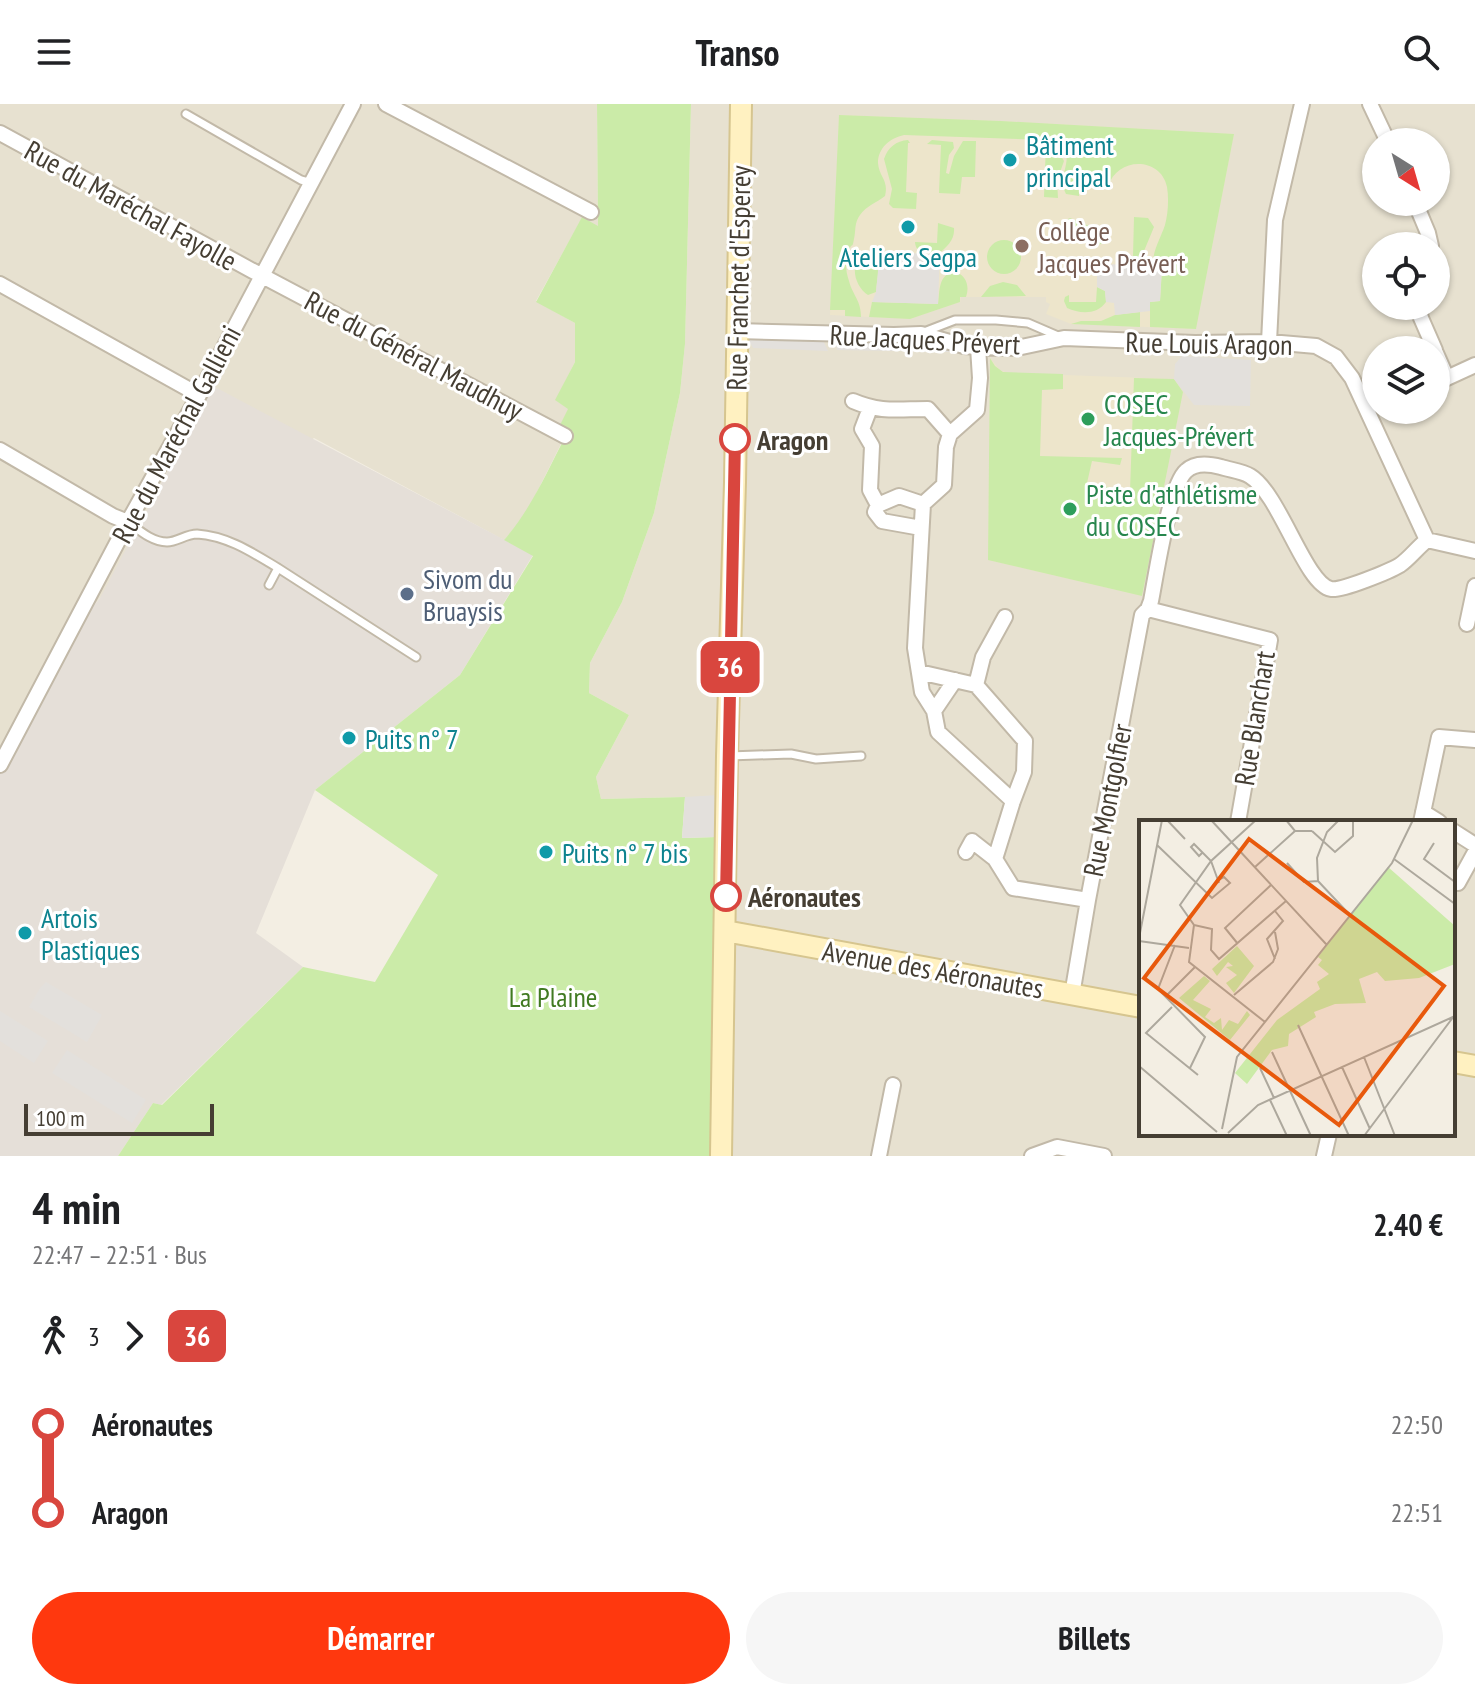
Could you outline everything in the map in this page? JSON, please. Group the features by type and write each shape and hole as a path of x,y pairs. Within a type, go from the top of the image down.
{"street":[{"name":"Rue du Maréchal Gallieni","path":"0,765 353,104"},
{"path":"386,104 591,212"},
{"name":"Rue Franchet d'Esperey","path":"721,1156 741,104"},
{"path":"1269,342 1275,220 1302,104"},
{"path":"1370,104 1381,128"},
{"name":"Rue du Maréchal Fayolle","path":"0,133 262,275"},
{"name":"Rue du Général Maudhuy","path":"262,275 565,436"},
{"path":"0,284 199,395"},
{"name":"Rue Jacques Prévert","path":"737,331 921,334 964,346 1017,348 1064,338"},
{"name":"Rue Louis Aragon","path":"1064,338 1182,343 1269,342 1316,346 1336,357 1362,395"},
{"path":"978,347 980,378 977,410 950,434 946,447 944,485 923,504 915,648 922,692 934,711 938,732 1013,801"},
{"path":"1450,377 1475,365"},
{"path":"853,401 884,410 928,409 950,434"},
{"path":"870,408 862,429 872,446 870,490 878,505"},
{"name":"Rue Louis Aragon","path":"1377,424 1427,540"},
{"path":"0,450 128,522"},
{"name":"Rue Montgolfier","path":"1072,995 1142,615 1148,609 1176,487 1186,471 1209,464 1249,475 1273,503 1317,580 1329,589 1340,590 1398,566 1427,540"},
{"path":"921,528 882,521 875,512 878,505 899,496 923,504"},
{"path":"1427,540 1475,551"},
{"path":"1467,624 1475,586"},
{"name":"Rue Blanchart","path":"1148,609 1270,640 1238,820"},
{"path":"976,685 983,657 1005,617"},
{"path":"919,672 976,685 1025,741 1024,772 995,859"},
{"path":"934,711 955,680"},
{"path":"1422,817 1439,737 1475,740"},
{"path":"1455,832 1475,845"},
{"path":"966,852 972,841 995,859 1013,888 1088,900"},
{"path":"1455,883 1458,883 1475,852"},
{"name":"Avenue des Aéronautes","path":"725,931 1139,1007"},
{"path":"1455,1062 1475,1066"},
{"path":"879,1156 893,1085"},
{"path":"1324,1156 1329,1136"},
{"path":"1032,1156 1057,1147 1104,1156"}],"lane":[{"path":"186,114 301,180 312,183"},
{"path":"921,334 955,320 996,320 1028,323 1064,338"},
{"path":"128,522 152,538 167,542 193,534 217,537 244,547 416,657"},
{"path":"269,585 278,568"},
{"path":"727,756 791,754 816,759 861,756"}],"shaded area":[{"path":"0,104 597,104 598,227 582,218 536,301 575,323 575,362 556,400 569,409 565,436 518,524 504,540 314,438 100,598 65,642 0,765"},
{"path":"691,104 1475,104 1475,1156 711,1156 717,838 685,797 601,799 596,777 629,715 589,693 590,663 622,602 654,513 680,393 685,344"},
{"name":"Collège Jacques Prévert","path":"839,115 1234,134 1196,329 1071,324 1046,314 1050,304 1046,302 1046,297 961,297 960,302 910,319 830,315"},
{"path":"874,252 940,254 938,304 872,302 878,271"},
{"path":"1107,264 1162,267 1160,301 1150,302 1150,311 1115,315 1114,303 1106,302 1105,291 1097,287 1097,273 1104,274"},
{"path":"746,336 822,338 828,351 753,348"},
{"path":"833,337 945,341 949,352 837,350"},
{"path":"1182,356 1251,360 1250,406 1194,405 1174,379 1175,364"},
{"path":"990,358 1000,370 1008,373 1174,379 1183,392 1142,596 988,560"},
{"path":"213,386 533,555 460,675 315,790 256,933 303,967 161,1105 153,1103 118,1156 0,1156 0,765 65,642 100,598"},
{"path":"718,795 717,837 682,838 685,797"},
{"path":"46,982 102,1015 87,1042 29,1007"},
{"path":"0,1011 48,1041 34,1063 0,1041"},
{"path":"67,1050 146,1100 132,1123 52,1073"}],"green space":[{"name":"La Plaine","path":"597,104 691,104 685,344 680,393 654,513 622,602 590,663 589,693 629,715 596,777 601,799 685,797 682,838 717,837 711,1156 118,1156 153,1103 162,1105 303,967 375,982 438,875 315,790 460,675 533,556 504,540 530,503 565,437 557,431 568,409 555,400 575,362 575,323 536,302 582,217 598,226"},
{"path":"839,115 1234,134 1196,329 1150,327 1150,302 1160,301 1162,268 1153,267 1153,261 1167,211 1168,192 1163,177 1148,166 1129,165 1113,177 1108,187 1079,186 1079,196 1066,194 1063,178 1067,156 1058,144 1047,140 904,135 890,141 880,153 878,163 886,186 885,196 865,209 858,218 853,244 846,258 848,277 860,306 861,317 845,316 845,310 830,310"},
{"path":"908,140 906,192 917,193 916,209 893,208 889,204 892,189 884,159 893,145"},
{"path":"932,140 953,142 946,173 949,174 954,156 963,141 976,141 975,177 962,177 960,194 939,193 941,145 927,144"},
{"path":"1046,143 1057,149 1064,161 1057,181 1058,198 1044,197"},
{"path":"1134,217 1148,218 1154,227 1139,263 1130,263"},
{"path":"1070,218 1106,233 1105,243 1092,246 1072,233 1067,224"},
{"path":"938,223 954,228 950,243 938,254 920,252 915,242 937,243"},
{"path":"1004,240 1016,245 1021,257 1016,269 1004,274 992,269 987,257 992,245"},
{"path":"866,252 875,259 878,269 876,292 868,295 859,286 855,274 857,261"},
{"path":"954,272 962,275 967,285 966,297 960,297 960,302 910,319 869,317 872,302 938,304 942,280"},
{"path":"1003,282 1017,285 1026,296 981,297 990,286"},
{"path":"1097,287 1105,291 1106,302 1098,309 1088,312 1067,308 1064,301 1069,295 1069,302 1096,302"},
{"path":"1140,312 1140,327 1071,324 1101,321 1115,315"},
{"path":"990,358 1003,372 1063,374 1063,389 1042,390 1040,456 1122,458 1120,465 1092,461 1087,483 1130,491 1134,378 1174,379 1183,392 1142,596 988,560"}],"bus line":[{"name":"36","path":"726,896 735,439"}],"place":[{"name":"Bâtiment principal","path":"1010,160"},
{"name":"Ateliers Segpa","path":"908,227"},
{"name":"Collège Jacques Prévert","path":"1022,246"},
{"name":"COSEC Jacques-Prévert","path":"1088,419"},
{"name":"Aragon","path":"735,439"},
{"name":"Piste d'athlétisme du COSEC","path":"1070,509"},
{"name":"Sivom du Bruaysis","path":"407,594"},
{"name":"Puits n° 7","path":"349,738"},
{"name":"Puits n° 7 bis","path":"546,852"},
{"name":"Aéronautes","path":"726,896"},
{"name":"Artois Plastiques","path":"25,933"}]}
